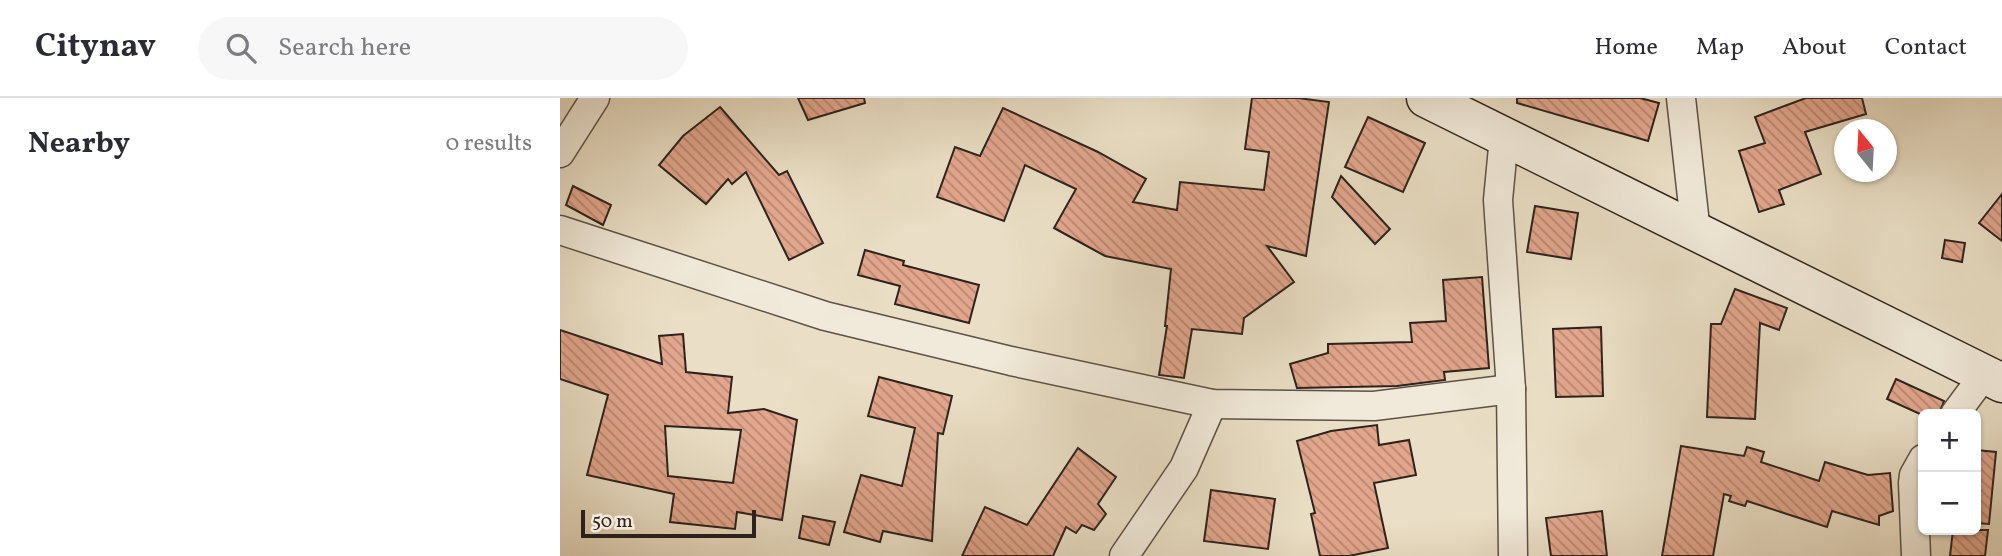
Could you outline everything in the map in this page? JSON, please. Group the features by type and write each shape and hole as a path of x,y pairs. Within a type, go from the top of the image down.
{"street":[{"path":"560,153 595,98"},
{"path":"1426,98 1993,379 1960,409"},
{"path":"1681,98 1696,233"},
{"path":"1503,136 1498,200 1511,389 1513,556"},
{"path":"560,230 825,316 1011,361 1212,404 1374,406 1511,389"},
{"path":"1124,556 1184,468 1212,404"},
{"path":"1916,556 1913,483 1918,468"}],"building":[{"path":"798,98 864,98 865,103 808,120"},
{"path":"1252,98 1298,98 1329,102 1306,256 1267,246 1294,282 1244,318 1242,334 1192,329 1184,378 1159,375 1167,326 1171,269 1105,256 1054,228 1076,189 1025,165 1004,221 937,197 955,147 980,156 1003,108 1098,152 1146,179 1133,202 1177,210 1180,182 1264,190 1269,152 1245,149"},
{"path":"1517,98 1640,98 1659,103 1648,141 1517,103"},
{"path":"1806,98 1862,98 1866,114 1849,119 1834,119 1834,123 1805,132 1821,174 1779,190 1784,204 1759,212 1739,151 1765,143 1755,117"},
{"path":"720,107 779,175 787,171 823,243 789,260 746,172 732,184 728,179 706,204 659,165 683,136"},
{"path":"1368,117 1425,143 1403,192 1345,167"},
{"path":"1341,176 1390,229 1375,244 1332,197"},
{"path":"573,186 611,205 603,225 566,205"},
{"path":"2002,194 2002,241 1979,223"},
{"path":"1535,206 1578,213 1571,259 1527,252"},
{"path":"1945,240 1965,243 1962,262 1942,258"},
{"path":"865,250 904,261 903,265 979,285 969,323 895,304 900,286 858,275"},
{"path":"1482,277 1489,368 1444,372 1445,380 1397,386 1297,388 1290,364 1328,353 1328,344 1412,342 1410,323 1446,321 1443,280"},
{"path":"1735,289 1787,308 1779,330 1760,323 1755,419 1707,417 1711,324 1721,324"},
{"path":"1601,327 1603,396 1556,397 1553,329"},
{"path":"560,330 662,364 659,336 683,334 686,372 732,377 728,413 764,409 797,420 782,520 737,512 735,529 670,522 674,494 587,475 608,395 560,379","holes":["665,426 741,430 733,483 668,476"]},
{"path":"879,377 952,396 943,434 938,433 932,541 883,531 880,542 844,532 861,475 902,486 915,428 868,416"},
{"path":"1896,379 1944,401 1941,409 1918,409 1918,413 1887,399"},
{"path":"1377,425 1379,445 1409,440 1416,475 1374,483 1388,548 1349,556 1320,556 1311,514 1315,513 1297,441 1331,431"},
{"path":"1681,446 1744,456 1747,447 1764,452 1761,462 1819,481 1825,462 1868,475 1890,473 1893,511 1879,516 1879,525 1832,511 1827,527 1747,501 1745,506 1729,501 1731,496 1724,494 1713,556 1662,556"},
{"path":"1078,448 1116,477 1098,504 1106,514 1094,530 1082,525 1076,533 1066,527 1053,556 962,556 985,507 1027,525"},
{"path":"1981,450 1996,452 1989,524 1981,523"},
{"path":"1211,490 1275,499 1268,549 1204,541"},
{"path":"1602,511 1607,556 1551,556 1546,518"},
{"path":"803,516 835,522 829,545 799,538"},
{"path":"1981,530 1988,530 1985,556 1950,556 1952,535 1981,535"}]}
